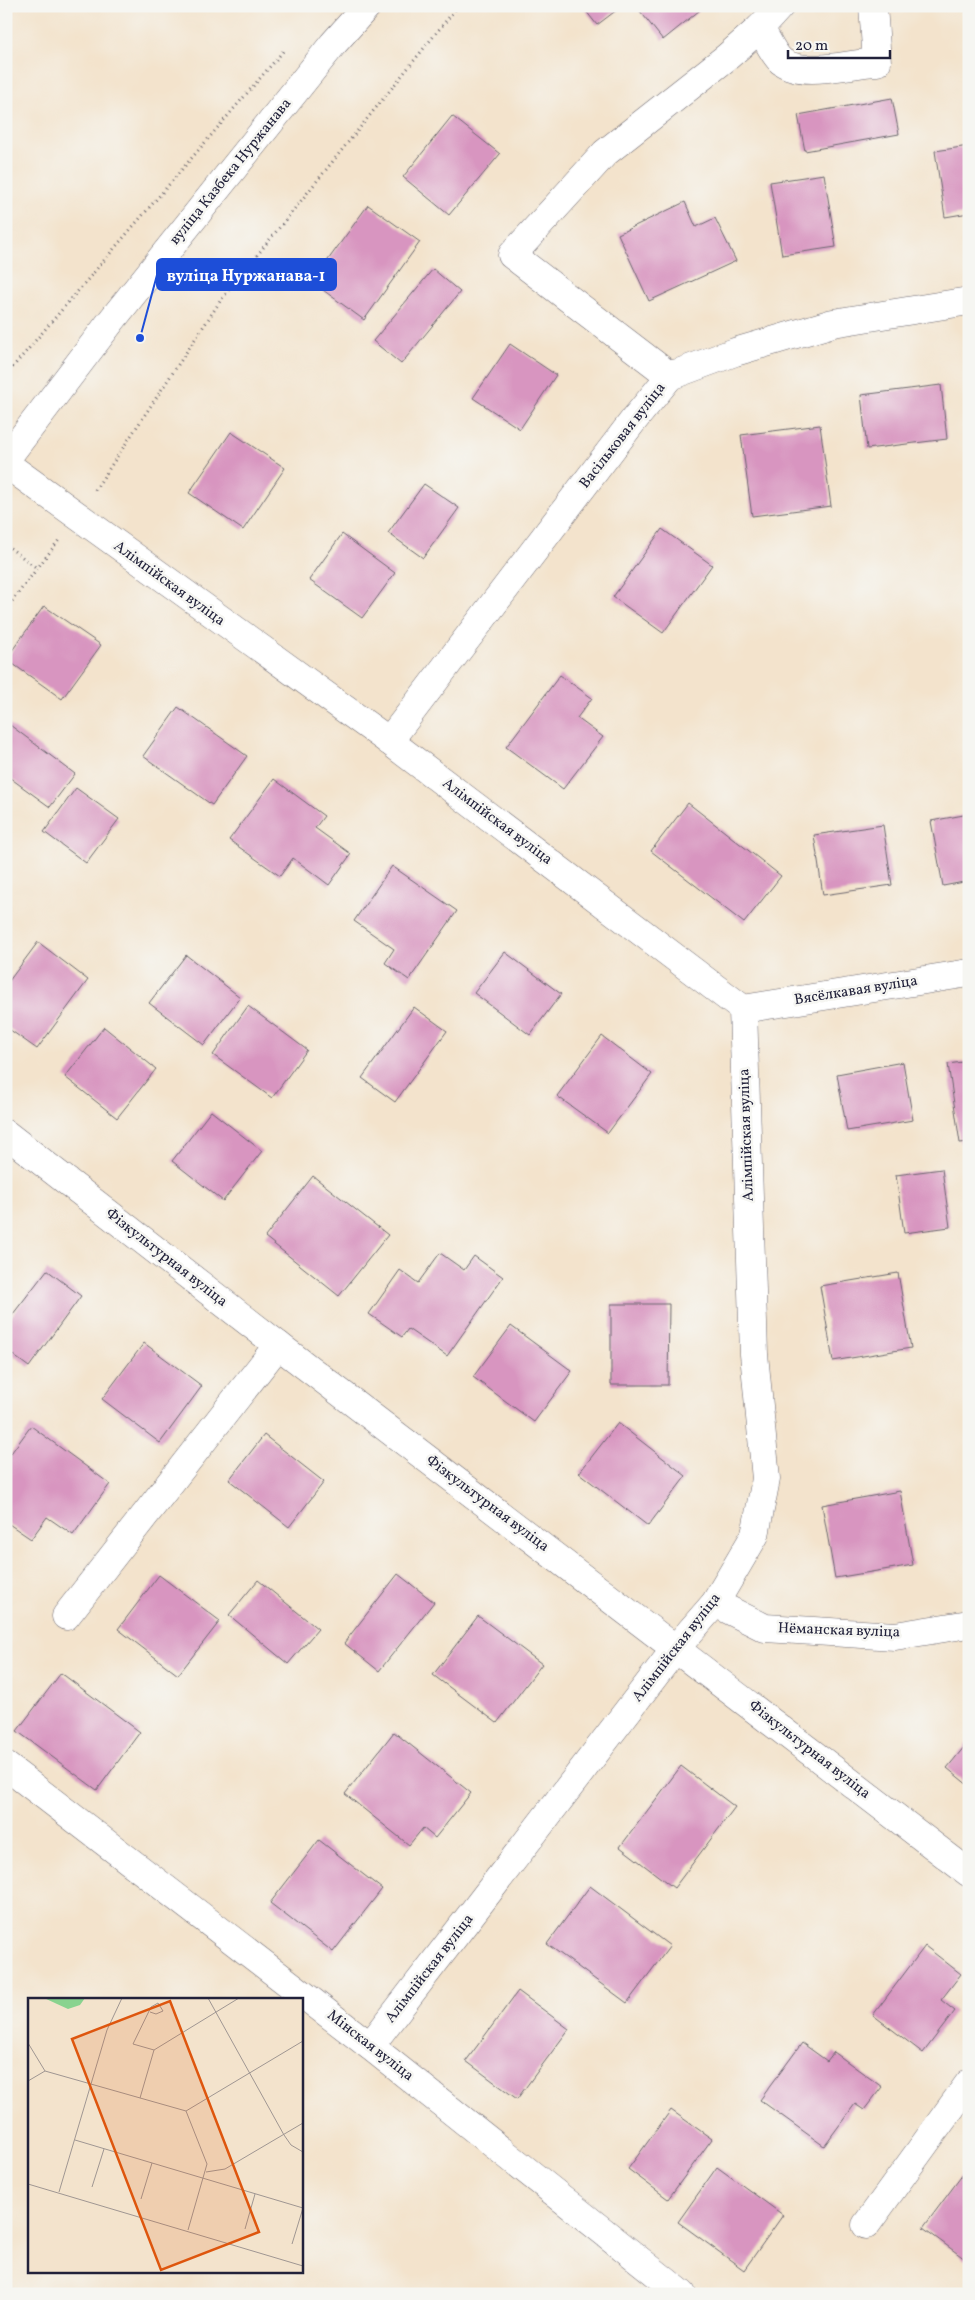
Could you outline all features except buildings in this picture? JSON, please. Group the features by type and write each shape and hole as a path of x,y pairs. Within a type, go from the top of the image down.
{"street":[{"name":"вуліца Казбека Нуржанава","path":"6,459 124,304 333,44 367,6"},
{"path":"670,376 512,254 605,153 760,28 780,6"},
{"path":"760,28 781,61 808,71 854,63 877,62 873,6"},
{"name":"Васільковая вуліца","path":"389,741 627,429 670,376 735,352 833,323 969,301"},
{"name":"Алімпійская вуліца","path":"6,464 389,741 743,1009 754,1354 766,1479 755,1535 715,1603 676,1648 370,2046"},
{"name":"Вясёлкавая вуліца","path":"743,1009 969,973"},
{"name":"Фізкультурная вуліца","path":"6,1134 278,1345 969,1873"},
{"path":"66,1616 278,1345"},
{"name":"Нёманская вуліца","path":"715,1603 765,1628 895,1636 969,1624"},
{"name":"Мінская вуліца","path":"6,1766 370,2046 682,2294"},
{"path":"866,2225 969,2084"}],"path":[{"path":"6,609 77,517 221,300 458,6"},
{"path":"6,375 286,48"},
{"path":"6,545 38,568"}],"place":[{"name":"вуліца Нуржанава-1","path":"140,338"}]}
